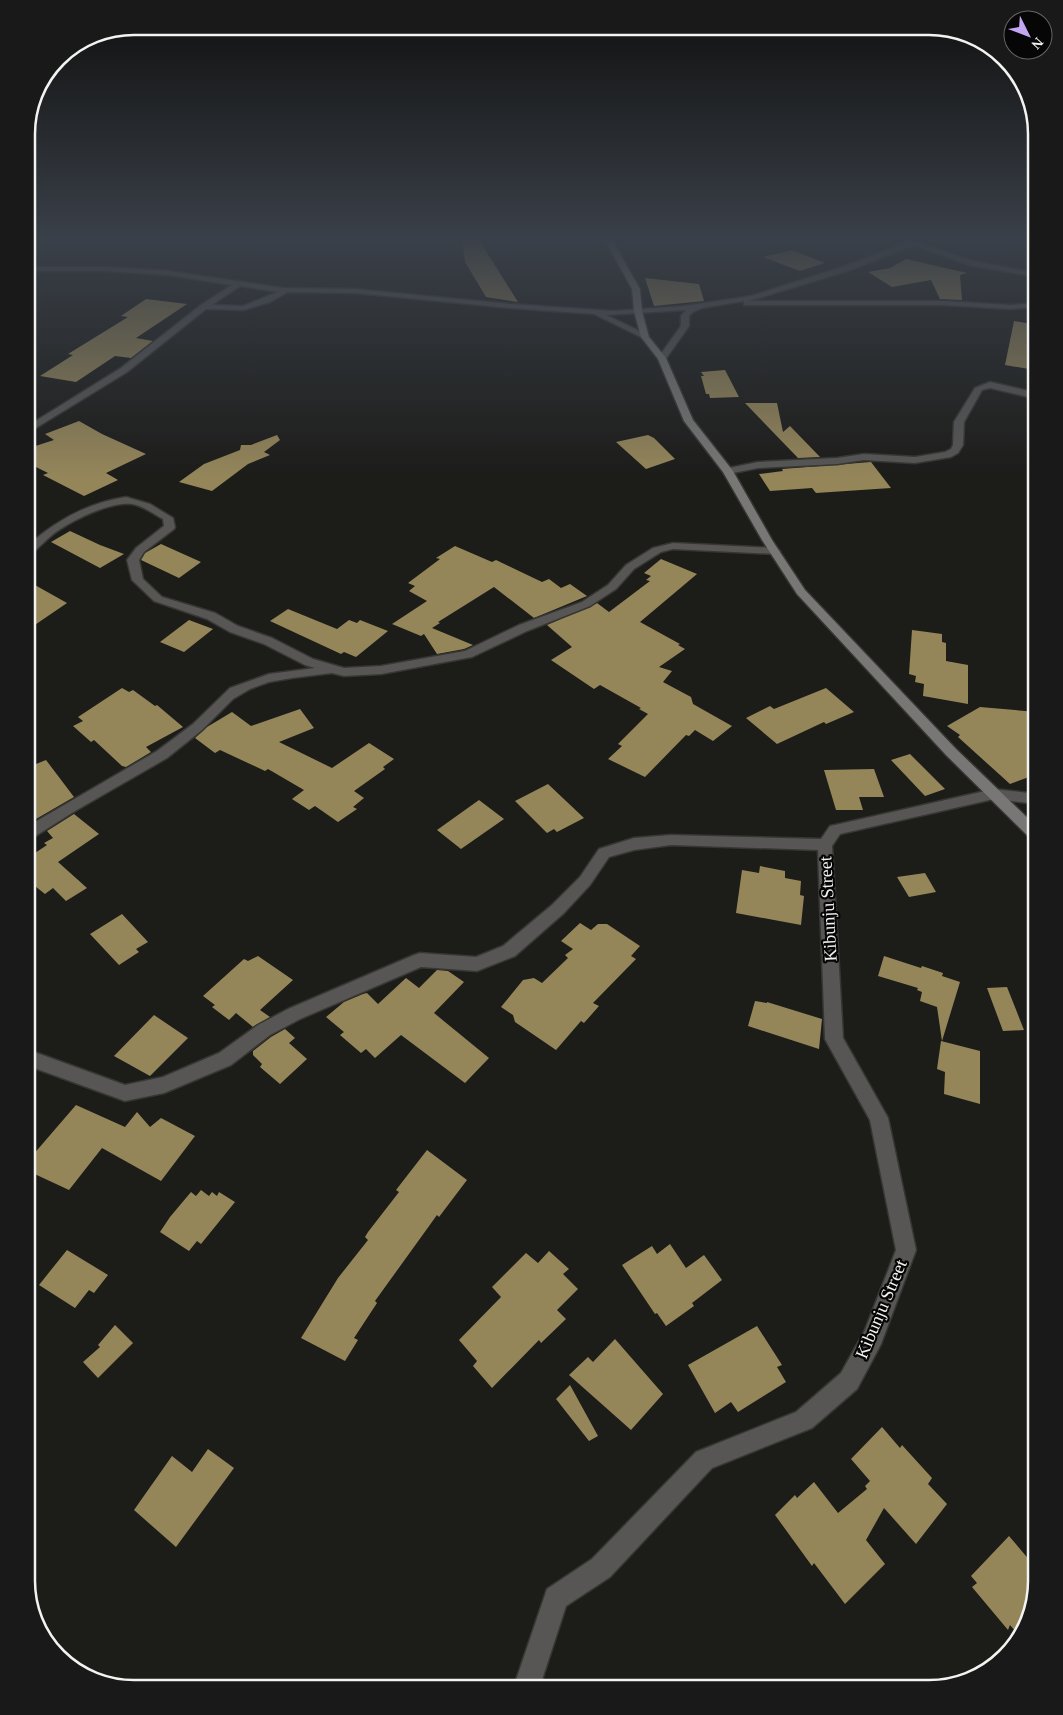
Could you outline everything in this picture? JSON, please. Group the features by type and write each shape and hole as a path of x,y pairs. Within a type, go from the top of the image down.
{"street":[{"path":"35,425 124,370 190,318"},
{"path":"605,318 646,337"},
{"path":"640,318 646,337 662,358 689,421 728,471 800,592 951,752 1028,827"},
{"path":"662,358 685,326 685,318"},
{"path":"728,471 758,465 837,461 864,457 915,460 948,455 955,451 958,445 959,422 979,388 990,385 1028,394"},
{"path":"35,545 66,521 107,504 131,500 154,509 168,518 170,527 140,550 134,560 138,580 158,599 211,616 234,629 268,641 309,662 344,672 381,670 468,654 522,628 586,604 612,587 630,567 657,550 673,546 775,551"},
{"path":"35,831 69,807 148,764 210,715 217,706 235,691 266,678 334,669"},
{"name":"Kibunju Street","path":"529,1680 556,1598 601,1568 704,1460 804,1420 849,1381 873,1336 906,1250 879,1118 834,1039 825,846 835,830 994,794 1028,798"},
{"path":"35,1060 125,1093 164,1085 225,1060 264,1030 294,1014 420,960 478,964 509,951 565,902 585,881 604,854 634,844 671,840 825,846"}],"building":[{"path":"126,318 166,318 136,338 153,341 131,358 115,356 76,382 40,376 73,355 68,354"},
{"path":"1014,321 1028,323 1028,369 1005,365"},
{"path":"725,370 739,397 710,398 709,394 706,394 701,376 704,376 701,372"},
{"path":"745,403 777,403 783,432 790,426 820,457 798,458"},
{"path":"79,421 146,454 106,473 118,480 84,496 43,475 48,473 35,466 35,446 54,440 45,434"},
{"path":"277,435 280,440 264,452 270,455 248,464 212,491 179,482 204,464 240,450 241,445 251,445"},
{"path":"648,435 654,438 675,459 646,469 616,442"},
{"path":"871,462 891,488 816,493 812,488 770,491 759,474 783,471 782,469"},
{"path":"70,531 124,554 100,568 51,542"},
{"path":"161,544 201,562 179,578 141,560 145,553"},
{"path":"455,546 492,562 496,560 542,582 549,579 561,588 570,584 587,596 534,618 494,587 438,622 440,623 432,628 473,645 464,649 437,654 424,634 421,636 392,624 427,601 409,591 415,586 408,583 440,559 436,558"},
{"path":"661,559 697,574 640,622 680,644 678,645 685,649 659,667 672,671 663,682 691,697 693,704 732,726 713,741 695,730 689,736 686,735 645,777 608,759 622,746 618,744 648,714 639,709 641,708 600,685 594,689 551,660 572,647 547,625 597,603 609,612 650,581 646,580 651,576 644,573"},
{"path":"35,585 67,603 35,625"},
{"path":"288,609 337,629 349,620 357,623 360,620 388,631 356,657 344,652 341,654 270,621"},
{"path":"189,620 213,629 184,652 160,642"},
{"path":"912,630 942,634 942,642 946,643 946,661 968,665 968,704 923,696 924,684 915,682 916,676 909,674"},
{"path":"122,688 129,692 133,690 155,706 157,705 183,727 146,747 151,752 126,767 122,766 94,740 91,742 73,726 83,721 78,717"},
{"path":"826,688 854,712 826,724 824,722 777,744 746,718 770,706 774,709"},
{"path":"980,707 1028,711 1028,777 1010,784 958,737 960,735 947,726"},
{"path":"300,709 314,728 279,742 332,768 369,743 394,759 383,767 385,769 354,791 364,798 353,807 357,809 338,822 315,806 309,810 292,799 304,790 268,769 265,771 220,750 215,753 195,738 207,727 232,712 251,726"},
{"path":"910,754 945,789 925,796 891,760"},
{"path":"46,760 74,797 36,819 35,818 35,764"},
{"path":"874,769 884,797 859,797 863,810 836,810 824,770"},
{"path":"548,784 584,818 557,832 554,829 547,833 515,801"},
{"path":"479,800 504,819 461,849 437,830"},
{"path":"74,814 99,834 58,862 87,888 66,901 53,888 45,894 35,886 35,853 47,845 44,843 53,838 47,831"},
{"path":"760,866 785,871 785,878 801,881 800,895 804,896 801,925 736,913 742,870 759,873"},
{"path":"925,873 936,892 909,897 897,877"},
{"path":"122,914 148,942 136,949 139,952 119,965 90,934"},
{"path":"580,923 591,930 598,924 607,924 640,946 631,956 636,959 593,1003 599,1006 584,1023 581,1021 556,1050 515,1022 513,1015 501,1007 523,980 534,978 542,983 568,958 565,955 573,949 561,941"},
{"path":"258,956 293,980 260,1010 270,1017 253,1027 236,1013 229,1020 212,1007 215,1005 203,996 244,959 248,961"},
{"path":"884,956 943,973 942,976 960,982 942,1041 937,1007 920,1001 922,992 917,990 918,988 878,976"},
{"path":"437,970 448,971 464,982 434,1013 489,1058 465,1083 401,1035 375,1058 366,1049 361,1053 340,1035 344,1032 326,1017 344,1002 367,993 378,1004 406,978 419,988"},
{"path":"1007,987 1024,1030 1003,1031 987,988"},
{"path":"755,1001 767,1002 822,1019 819,1049 748,1026"},
{"path":"154,1015 188,1038 150,1076 114,1056"},
{"path":"285,1029 295,1038 289,1043 307,1059 280,1084 260,1067 262,1064 253,1055 253,1051"},
{"path":"941,1041 980,1051 980,1104 944,1094 945,1072 937,1069"},
{"path":"76,1105 125,1127 137,1112 150,1127 161,1118 195,1136 161,1181 102,1148 69,1190 35,1174 35,1153"},
{"path":"427,1150 467,1180 439,1217 437,1215 375,1301 377,1303 354,1338 358,1340 345,1361 301,1338 338,1278 368,1240 365,1237 368,1232 399,1192 396,1190"},
{"path":"201,1190 209,1196 212,1192 217,1196 219,1192 235,1202 201,1244 197,1241 189,1251 160,1232 191,1192 196,1196"},
{"path":"670,1244 686,1268 704,1255 722,1280 692,1303 694,1306 666,1326 657,1313 655,1314 622,1265 652,1246 657,1254"},
{"path":"67,1250 108,1275 94,1293 89,1290 75,1308 39,1285"},
{"path":"549,1251 569,1269 563,1274 578,1289 557,1310 566,1319 541,1343 539,1340 492,1388 473,1366 477,1361 459,1340 501,1297 492,1287 526,1253 538,1263"},
{"path":"115,1325 133,1343 98,1378 83,1362 100,1347 98,1345"},
{"path":"757,1326 782,1365 777,1367 786,1382 738,1412 731,1402 715,1413 688,1365"},
{"path":"615,1339 663,1394 631,1430 569,1375 588,1357 593,1362"},
{"path":"570,1385 598,1436 589,1441 556,1399"},
{"path":"882,1427 900,1448 902,1445 932,1478 928,1484 947,1504 916,1544 884,1508 866,1540 885,1564 845,1604 814,1563 812,1566 775,1515 795,1495 797,1498 814,1482 838,1513 867,1489 865,1486 870,1481 851,1459"},
{"path":"208,1449 234,1468 176,1547 134,1510 172,1456 192,1472"},
{"path":"1009,1536 1028,1558 1025,1606 1015,1631 1010,1625 1008,1630 972,1587 977,1583 971,1576"}]}
